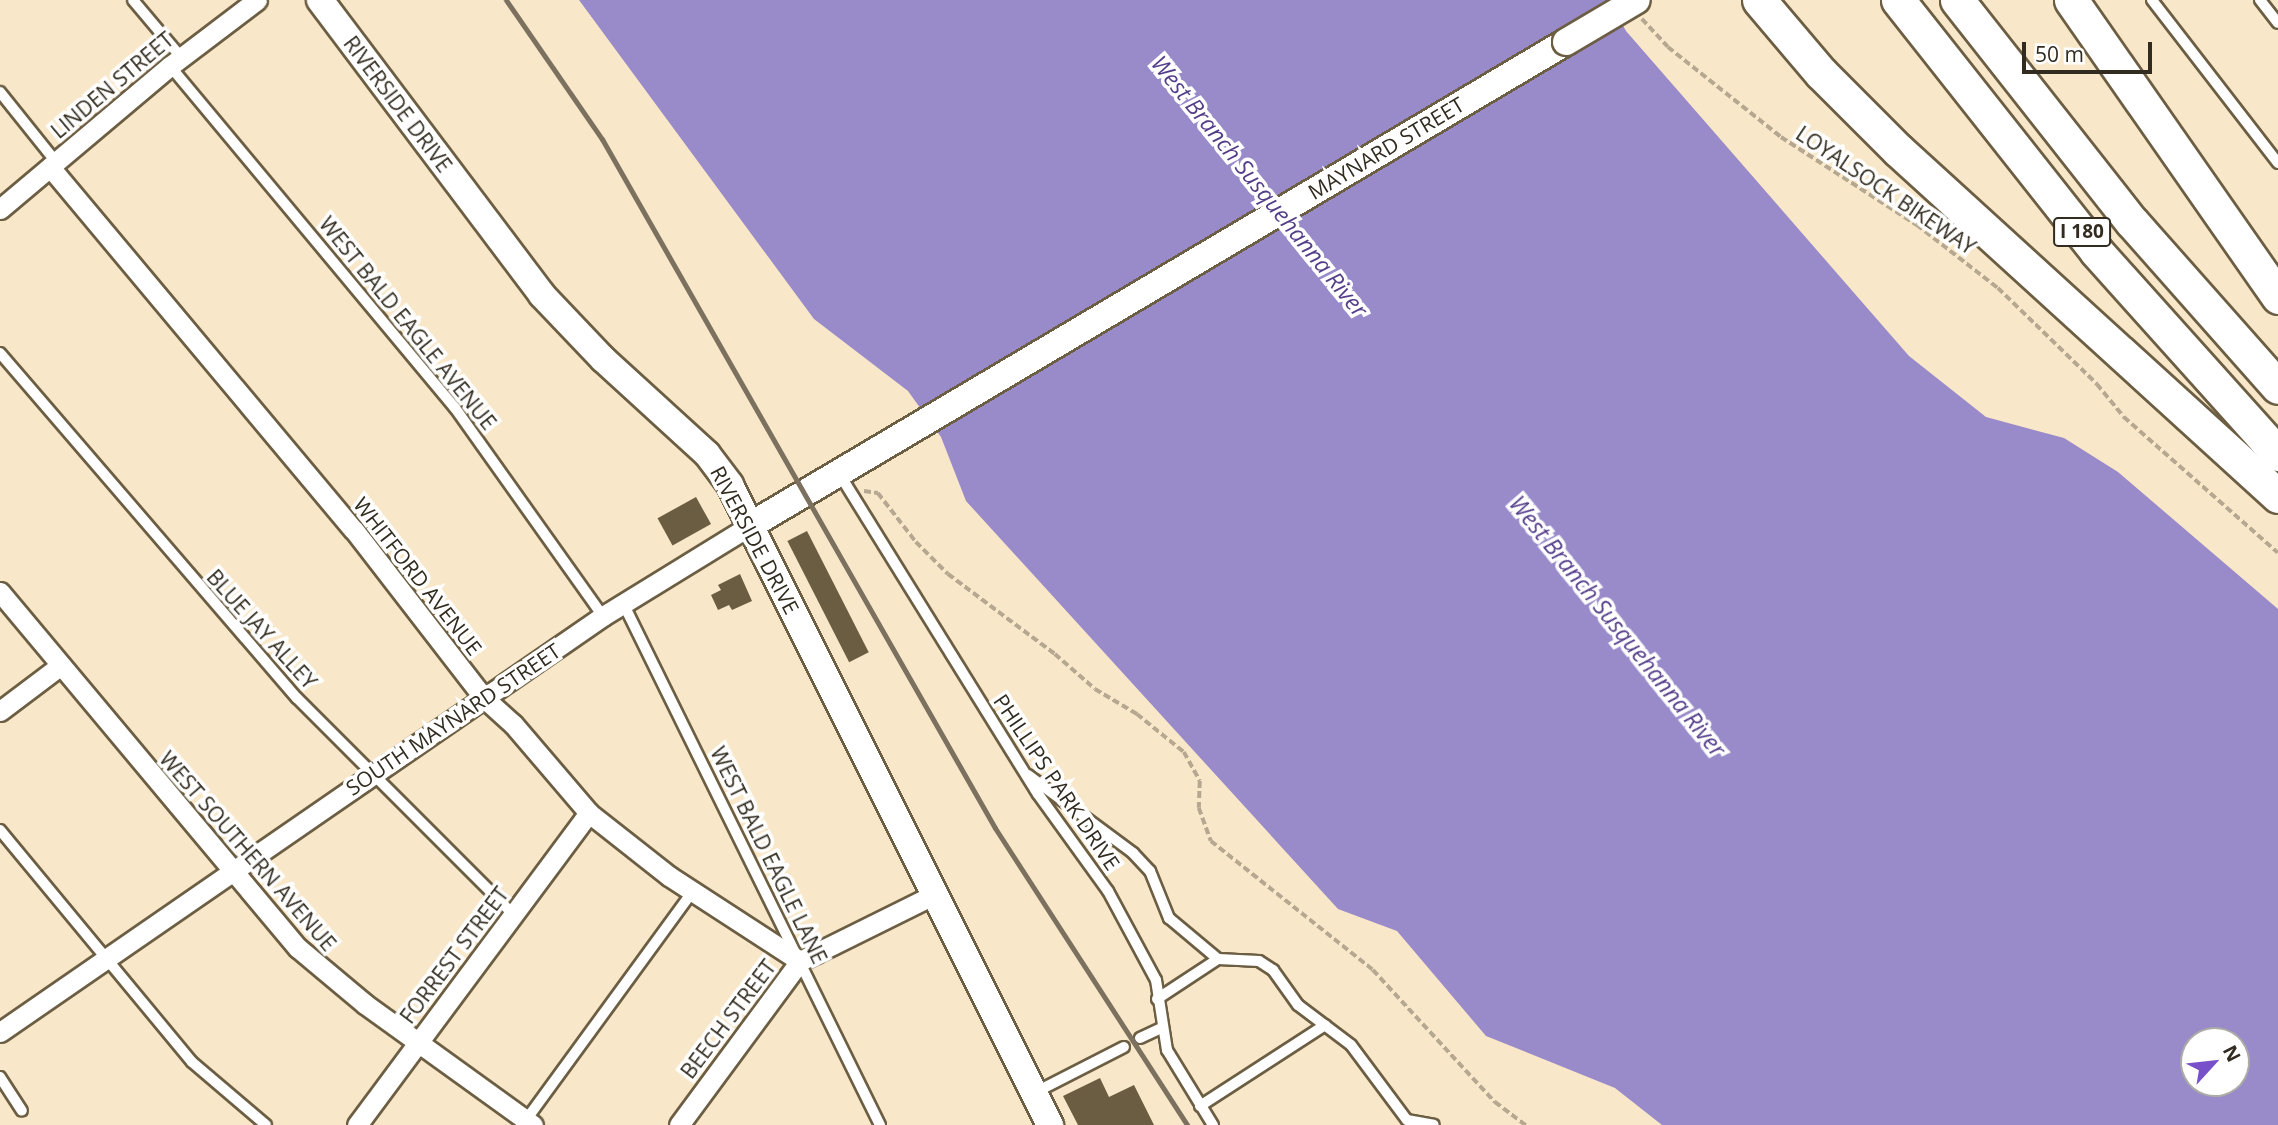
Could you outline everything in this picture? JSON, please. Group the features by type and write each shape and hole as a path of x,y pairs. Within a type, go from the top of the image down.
{"highway":[{"path":"1759,0 1821,73 1898,150 2278,496"},
{"name":"I 180","path":"1898,0 2105,261 2278,454"},
{"name":"I 180","path":"1957,0 2132,222 2278,387"},
{"path":"2071,0 2278,297"}],"main road":[{"name":"RIVERSIDE DRIVE","path":"320,0 542,295 603,359 707,454 751,525 1049,1125"},
{"name":"MAYNARD STREET","path":"918,425 1636,5"},
{"name":"SOUTH MAYNARD STREET","path":"751,525 918,425"}],"street":[{"name":"LINDEN STREET","path":"0,209 175,61 257,0"},
{"name":"WHITFORD AVENUE","path":"53,164 354,530 484,698 513,724 589,813 692,892 800,961"},
{"name":"SOUTH MAYNARD STREET","path":"0,1032 236,872 371,773 603,616 751,525"},
{"name":"WEST SOUTHERN AVENUE","path":"0,592 313,964 529,1123"},
{"path":"0,711 61,665"},
{"name":"FORREST STREET","path":"357,1125 589,813"},
{"name":"BEECH STREET","path":"679,1125 800,961 934,894"}],"lane":[{"name":"WEST BALD EAGLE AVENUE","path":"133,0 175,61 455,408 603,616"},
{"path":"2152,0 2278,163"},
{"path":"2260,0 2278,23"},
{"path":"0,92 53,164"},
{"name":"BLUE JAY ALLEY","path":"0,353 234,628 371,773 513,914"},
{"name":"PHILLIPS PARK DRIVE","path":"839,473 1024,773 1108,891 1149,963 1167,1050 1213,1125"},
{"name":"WEST BALD EAGLE LANE","path":"623,603 877,1120"},
{"path":"1024,773 1133,853 1150,871 1169,918 1218,960"},
{"path":"0,830 105,959 210,1081 266,1125"},
{"path":"529,1123 692,892"},
{"path":"1157,999 1218,960 1259,961 1273,970 1298,1005 1351,1045 1406,1122 1434,1125"},
{"path":"1200,1106 1325,1026"},
{"path":"1140,1038 1161,1028"},
{"path":"1034,1093 1124,1047"},
{"path":"0,1077 22,1111"},
{"path":"867,1125 877,1120"}],"path":[{"name":"LOYALSOCK BIKEWAY","path":"1636,5 1668,47 1781,137 1917,225 1998,288 2097,384 2124,417 2278,553"},
{"path":"862,492 878,493 916,542 948,574 1055,653 1094,689 1137,714 1184,752 1200,781 1199,808 1210,841 1373,970 1495,1102 1526,1125"}],"water":[{"name":"West Branch Susquehanna River","path":"579,0 1609,0 1626,31 1909,356 1986,417 2064,438 2118,472 2278,609 2278,1125 1662,1125 1615,1088 1486,1036 1397,931 1338,909 966,501 941,437 908,391 814,319"}],"building":[{"path":"696,497 711,524 673,545 658,518"},
{"path":"807,531 869,652 849,662 787,541"},
{"path":"740,574 752,601 732,610 729,605 718,610 711,595 721,590 718,585"},
{"path":"1100,1078 1109,1097 1134,1085 1154,1125 1078,1125 1063,1096"}],"railway":[{"path":"506,0 602,139 995,828 1187,1125"}]}
